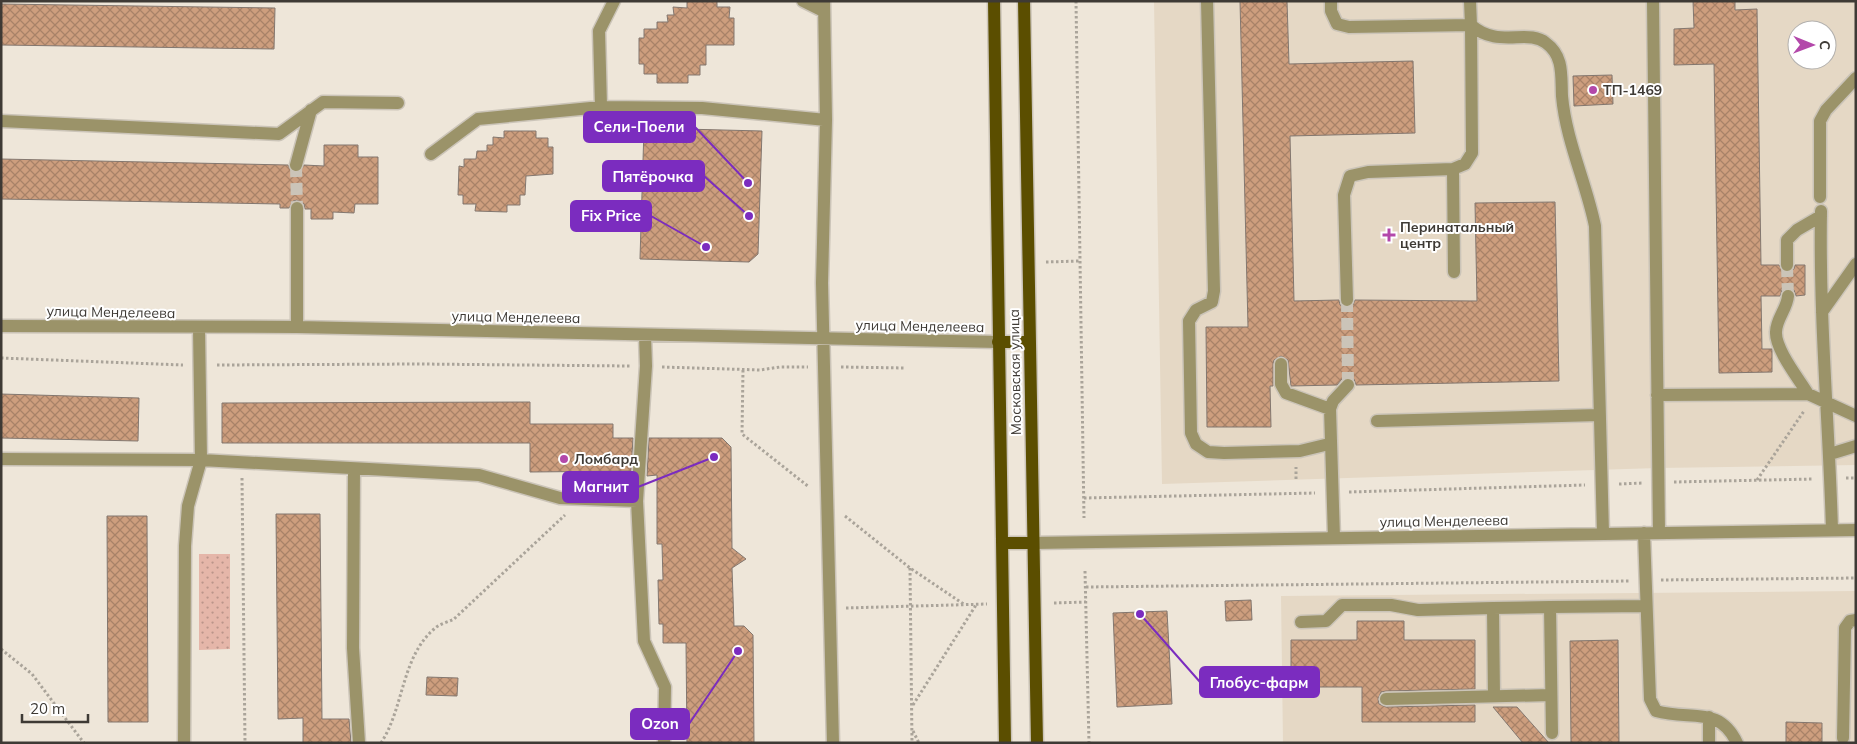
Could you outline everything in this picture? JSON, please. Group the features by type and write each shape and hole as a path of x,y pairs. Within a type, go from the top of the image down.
{"main road":[{"name":"Московская улица","path":"994,1 1005,743"},
{"name":"Московская улица","path":"1024,1 1037,743"},
{"name":"улица Менделеева","path":"998,342 1029,342"},
{"path":"1002,543 1033,543"}],"street":[{"path":"600,106 598,31 614,1"},
{"path":"803,1 824,6 826,120 822,283 833,743"},
{"path":"1208,1 1214,291 1212,302 1196,310 1189,321 1190,433 1196,444 1208,452 1300,451 1329,444"},
{"path":"1331,1 1331,11 1337,24 1349,27 1470,25 1481,34 1492,38 1533,38 1546,42 1555,53 1562,67 1567,128 1581,181 1590,201 1595,226 1603,534"},
{"path":"1346,300 1344,195 1350,176 1368,172 1453,169 1465,164 1472,153 1470,1"},
{"path":"1653,1 1659,533"},
{"path":"1820,197 1820,122 1826,110 1856,78"},
{"path":"1,121 279,134 323,102 398,103"},
{"path":"431,154 478,119 600,106 702,108 826,120"},
{"path":"296,165 311,110"},
{"path":"1453,169 1454,272"},
{"path":"296,208 297,328"},
{"path":"1787,265 1787,240 1821,214 1822,312 1832,530"},
{"path":"1822,312 1856,264"},
{"path":"1788,296 1787,304 1776,332 1779,347 1811,396"},
{"name":"улица Менделеева","path":"1,326 297,328 998,342"},
{"path":"184,743 185,546 188,506 201,460 199,328"},
{"path":"645,334 646,366 637,501 644,641 665,687 664,743"},
{"path":"1281,364 1281,384 1286,393 1330,408"},
{"path":"1334,538 1329,444 1330,408 1333,400 1348,385"},
{"path":"1657,395 1811,396 1856,416"},
{"path":"1378,421 1600,415"},
{"path":"1830,454 1856,446"},
{"path":"1,459 201,460 479,475 560,498 637,501"},
{"path":"354,469 353,648 359,743"},
{"name":"улица Менделеева","path":"1033,543 1856,530"},
{"path":"1644,533 1644,580 1650,699 1656,711 1670,715 1709,717 1721,721 1730,729 1737,743"},
{"path":"1301,622 1326,621 1342,605 1392,605 1418,610 1645,606"},
{"path":"1550,607 1552,733"},
{"path":"1493,608 1494,696"},
{"path":"1843,738 1845,628 1850,621 1856,620"},
{"path":"1386,699 1551,695"},
{"path":"1709,717 1709,743"}],"path":[{"path":"1076,1 1084,518"},
{"path":"1046,262 1080,261"},
{"path":"1,358 201,365 428,364 646,366 743,370 824,367 906,368"},
{"path":"743,370 742,434 910,568 965,605"},
{"path":"1756,481 1811,396"},
{"path":"242,462 245,743"},
{"path":"1084,498 1856,478"},
{"path":"381,743 393,723 407,670 418,650 434,628 454,619 583,499"},
{"path":"910,568 912,743"},
{"path":"1085,571 1089,743"},
{"path":"1086,588 1856,578"},
{"path":"1054,603 1086,602"},
{"path":"912,707 976,604"},
{"path":"829,608 988,604"},
{"path":"1,649 32,674 84,743"},
{"path":"912,728 918,743"}],"shaded area":[{"name":"Перинатальный центр","path":"1154,1 1856,1 1856,465 1658,468 1162,484"},
{"path":"199,554 230,554 230,649 199,650"},
{"path":"1856,591 1856,743 1283,743 1281,596"}],"building":[{"path":"687,1 717,1 717,7 730,7 729,18 734,18 734,45 706,45 706,65 700,65 700,75 688,75 688,83 657,83 657,74 644,74 644,64 639,64 639,38 644,38 644,29 657,29 657,22 668,22 667,15 674,15 673,7 687,8"},
{"path":"1240,1 1287,1 1289,64 1413,61 1415,133 1290,136 1294,301 1339,300 1340,305 1347,308 1352,307 1355,300 1477,301 1475,203 1555,202 1559,381 1356,385 1354,379 1349,377 1342,379 1337,385 1291,386 1288,360 1281,356 1274,360 1273,364 1273,386 1270,386 1271,427 1207,427 1206,327 1248,327"},
{"path":"1693,1 1735,1 1735,10 1757,9 1761,265 1779,265 1783,272 1787,273 1794,269 1795,265 1805,265 1805,295 1796,296 1794,290 1789,288 1782,290 1780,296 1761,296 1762,349 1772,349 1772,372 1719,373 1714,64 1674,65 1674,29 1694,28"},
{"path":"1,4 275,8 274,49 1,45"},
{"name":"ТП-1469","path":"1612,75 1613,104 1574,106 1573,76"},
{"path":"644,128 762,131 758,254 749,262 640,259"},
{"path":"504,131 536,131 536,138 548,138 548,147 553,147 553,174 526,176 525,195 520,195 520,205 507,205 507,212 475,211 476,204 463,204 463,195 458,195 459,166 464,167 464,159 476,159 477,151 487,151 487,145 493,145 493,137 504,138"},
{"path":"324,145 358,145 358,157 378,157 378,204 355,204 354,213 333,212 333,219 311,219 311,209 305,209 304,204 297,200 293,201 289,208 280,208 280,204 1,199 1,159 288,165 291,171 298,173 304,165 324,166"},
{"path":"1,394 139,398 138,441 1,438"},
{"path":"530,402 530,424 613,424 613,438 633,438 631,471 530,472 530,443 222,443 222,403"},
{"path":"649,438 722,438 731,447 732,548 746,559 732,568 734,626 744,626 753,635 754,743 687,743 686,643 663,643 663,624 659,624 658,580 663,580 662,544 657,544 657,475 647,476"},
{"path":"276,514 320,514 322,719 349,719 351,743 303,743 303,718 278,719"},
{"path":"107,516 147,516 148,722 108,722"},
{"path":"1251,600 1252,620 1226,621 1225,601"},
{"path":"1167,611 1172,704 1117,707 1113,613"},
{"path":"1357,621 1404,621 1404,640 1475,640 1475,689 1386,691 1381,692 1378,699 1379,704 1386,707 1475,705 1475,722 1362,722 1362,687 1291,687 1291,640 1357,640"},
{"path":"1618,640 1619,743 1571,743 1570,641"},
{"path":"427,677 458,678 457,696 426,695"},
{"path":"1493,707 1517,707 1549,743 1523,743"},
{"path":"1786,722 1822,723 1822,743 1786,743"}],"tunnel":[{"path":"296,165 297,208"},
{"path":"1787,265 1788,296"},
{"path":"1347,300 1348,385"}],"place":[{"name":"ТП-1469","path":"1593,90"},
{"name":"Сели-Поели","path":"748,183"},
{"name":"Пятёрочка","path":"749,216"},
{"name":"Перинатальный центр","path":"1389,235"},
{"name":"Fix Price","path":"706,247"},
{"name":"Магнит","path":"714,457"},
{"name":"Ломбард","path":"564,459"},
{"name":"Глобус-фарм","path":"1140,614"},
{"name":"Ozon","path":"738,651"}]}
